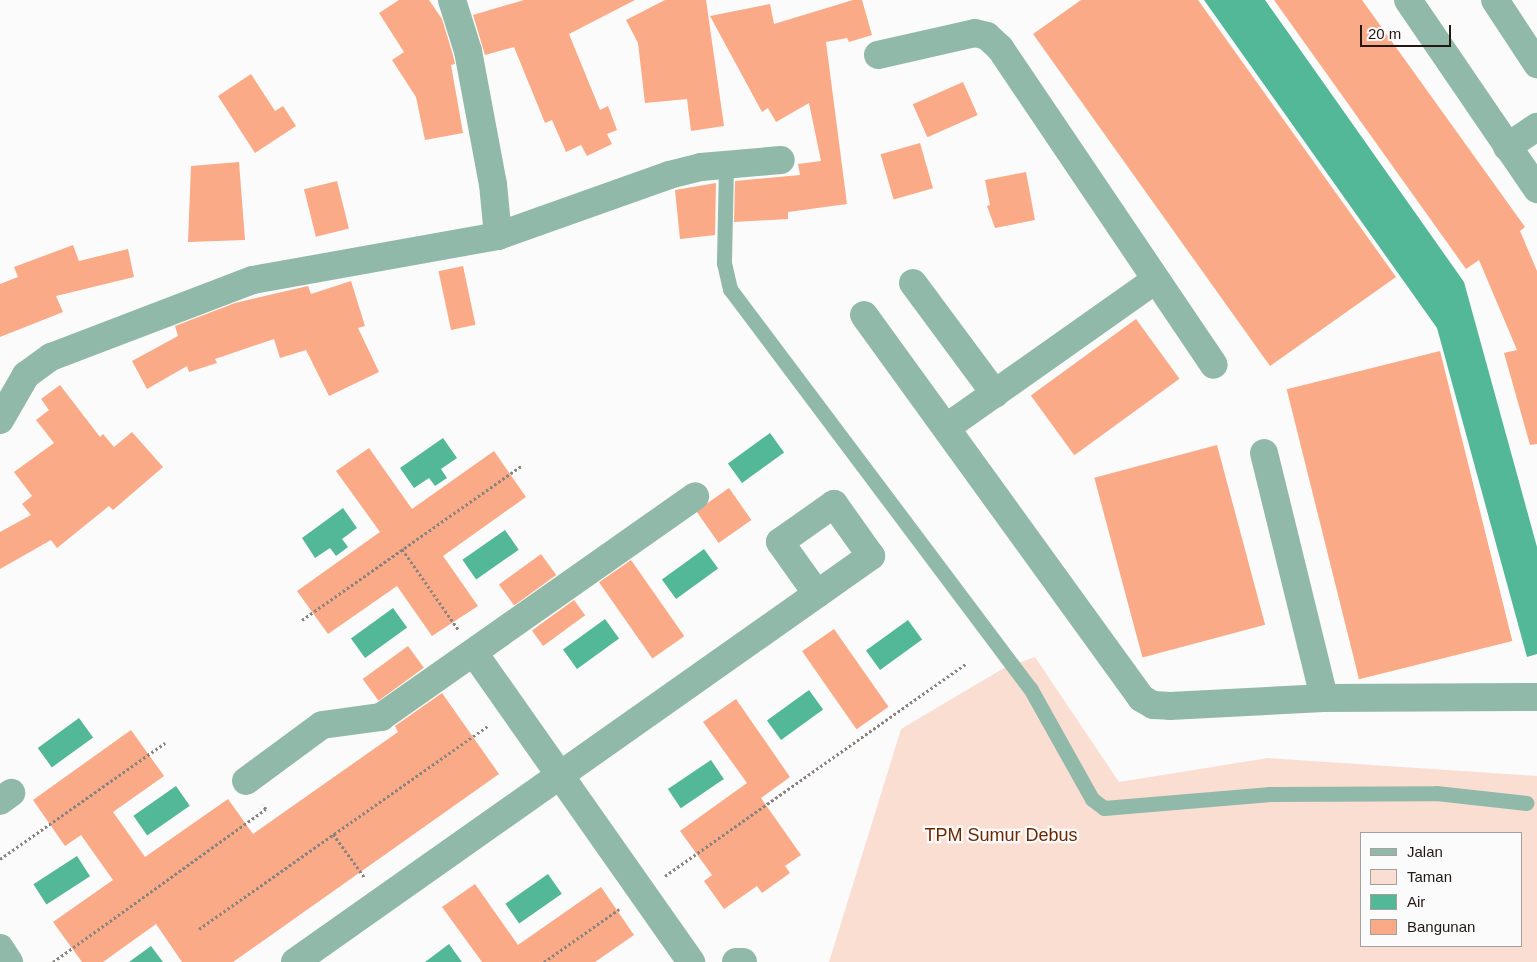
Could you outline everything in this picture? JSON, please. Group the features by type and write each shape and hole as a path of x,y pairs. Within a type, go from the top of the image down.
{"street":[{"path":"452,0 468,50 493,184 498,236"},
{"path":"1408,0 1537,189"},
{"path":"1495,0 1537,64"},
{"path":"878,56 975,33 987,36 1000,48 1154,281 1214,365"},
{"path":"1507,147 1537,127"},
{"path":"0,420 26,375 51,357 76,345 253,280 498,236 669,175 726,165 781,160"},
{"path":"947,427 1154,281"},
{"path":"913,283 995,394"},
{"path":"864,315 947,427 1141,698 1153,705 1170,706 1324,698 1537,697"},
{"path":"1264,453 1324,698"},
{"path":"246,781 322,725 381,717 695,496"},
{"path":"295,962 817,594"},
{"path":"474,653 690,962"},
{"path":"0,948 9,962"},
{"path":"736,962 743,962"}],"lane":[{"path":"726,165 724,263 730,289 1030,688 1092,799 1104,808 1270,794 1436,793 1526,803"}],"path":[{"path":"302,620 521,466"},
{"path":"402,550 474,653"},
{"path":"544,962 967,663"},
{"path":"199,928 513,708"},
{"path":"0,859 165,742"},
{"path":"53,962 266,809"},
{"path":"334,834 381,901"}],"green space":[{"name":"TPM Sumur Debus","path":"1035,657 1119,782 1268,758 1537,776 1537,962 829,962 901,729 1004,668"}],"water":[{"path":"1204,0 1265,0 1464,282 1537,547 1537,654 1527,657 1437,328"},
{"path":"770,433 784,452 742,483 728,464"},
{"path":"443,438 457,458 441,469 447,478 435,486 429,478 414,488 400,468"},
{"path":"343,508 357,528 342,539 348,547 336,556 330,548 315,558 302,538"},
{"path":"505,530 519,550 476,579 462,560"},
{"path":"704,549 718,568 676,599 662,580"},
{"path":"393,608 407,627 365,658 351,639"},
{"path":"605,619 619,638 577,669 563,650"},
{"path":"908,620 922,639 880,670 866,651"},
{"path":"809,690 823,709 781,740 767,721"},
{"path":"79,718 93,737 52,767 38,748"},
{"path":"711,760 724,779 681,808 668,789"},
{"path":"176,786 190,806 147,835 133,816"},
{"path":"77,856 90,876 46,904 33,884"},
{"path":"548,874 562,894 519,923 505,904"},
{"path":"449,944 462,962 425,962"},
{"path":"151,946 163,962 129,962"}],"building":[{"path":"399,0 429,0 442,19 455,64 451,65 463,133 425,140 416,97 392,60 404,52 379,13"},
{"path":"524,0 635,0 569,34 600,110 608,106 617,130 607,134 612,144 587,156 581,145 566,152 552,120 545,123 514,47 485,55 473,15"},
{"path":"665,0 706,0 724,126 691,131 687,99 645,103 638,43 626,20"},
{"path":"853,0 862,0 872,35 849,42 847,38 826,42 847,204 788,212 788,219 734,222 735,181 800,175 798,164 821,161 809,103 776,122 768,108 762,112 710,16 770,4 774,24"},
{"path":"1081,0 1198,0 1396,277 1270,366 1033,34"},
{"path":"1274,0 1362,0 1525,227 1520,231 1537,271 1537,444 1530,445 1504,353 1517,350 1479,260 1466,269"},
{"path":"251,74 275,111 283,106 296,126 255,153 218,96"},
{"path":"963,82 978,115 927,137 913,104"},
{"path":"920,143 933,188 894,199 881,154"},
{"path":"239,162 245,240 188,242 191,166"},
{"path":"1026,172 1035,220 995,228 987,206 990,205 985,180"},
{"path":"337,181 349,229 316,237 304,189"},
{"path":"716,183 715,235 680,239 675,190"},
{"path":"73,245 79,261 128,249 134,277 56,296 63,312 0,337 0,284 18,277 14,267"},
{"path":"463,266 475,325 451,330 439,271"},
{"path":"351,281 365,326 358,328 379,372 329,396 306,350 280,358 274,339 215,359 217,363 189,372 187,366 147,389 132,361 178,336 175,326 235,303 308,286 311,294"},
{"path":"1136,319 1179,379 1074,455 1031,395"},
{"path":"1440,351 1512,641 1359,679 1287,389"},
{"path":"60,385 100,437 103,434 114,447 132,432 163,467 113,510 109,506 57,548 51,540 0,569 0,532 31,515 22,504 32,496 14,472 54,443 36,420 49,410 41,399"},
{"path":"1217,445 1265,625 1142,658 1094,478"},
{"path":"369,448 412,509 494,451 526,497 443,556 478,606 432,636 397,586 328,634 297,591 380,532 336,471"},
{"path":"729,488 751,520 719,543 696,511"},
{"path":"541,554 556,575 514,606 499,585"},
{"path":"631,560 684,636 652,659 599,582"},
{"path":"574,600 585,615 543,646 532,631"},
{"path":"834,629 888,707 857,729 802,651"},
{"path":"408,646 424,668 379,701 363,679"},
{"path":"442,693 499,774 233,962 182,962 156,924 103,962 82,962 53,922 113,880 81,835 65,846 33,800 131,730 164,776 113,812 145,857 228,799 253,834 398,732 395,726"},
{"path":"736,699 790,777 761,798 801,855 785,866 790,873 762,893 757,886 724,909 704,881 712,875 680,831 747,783 703,722"},
{"path":"475,884 518,945 601,887 634,935 595,962 482,962 442,907"}]}
